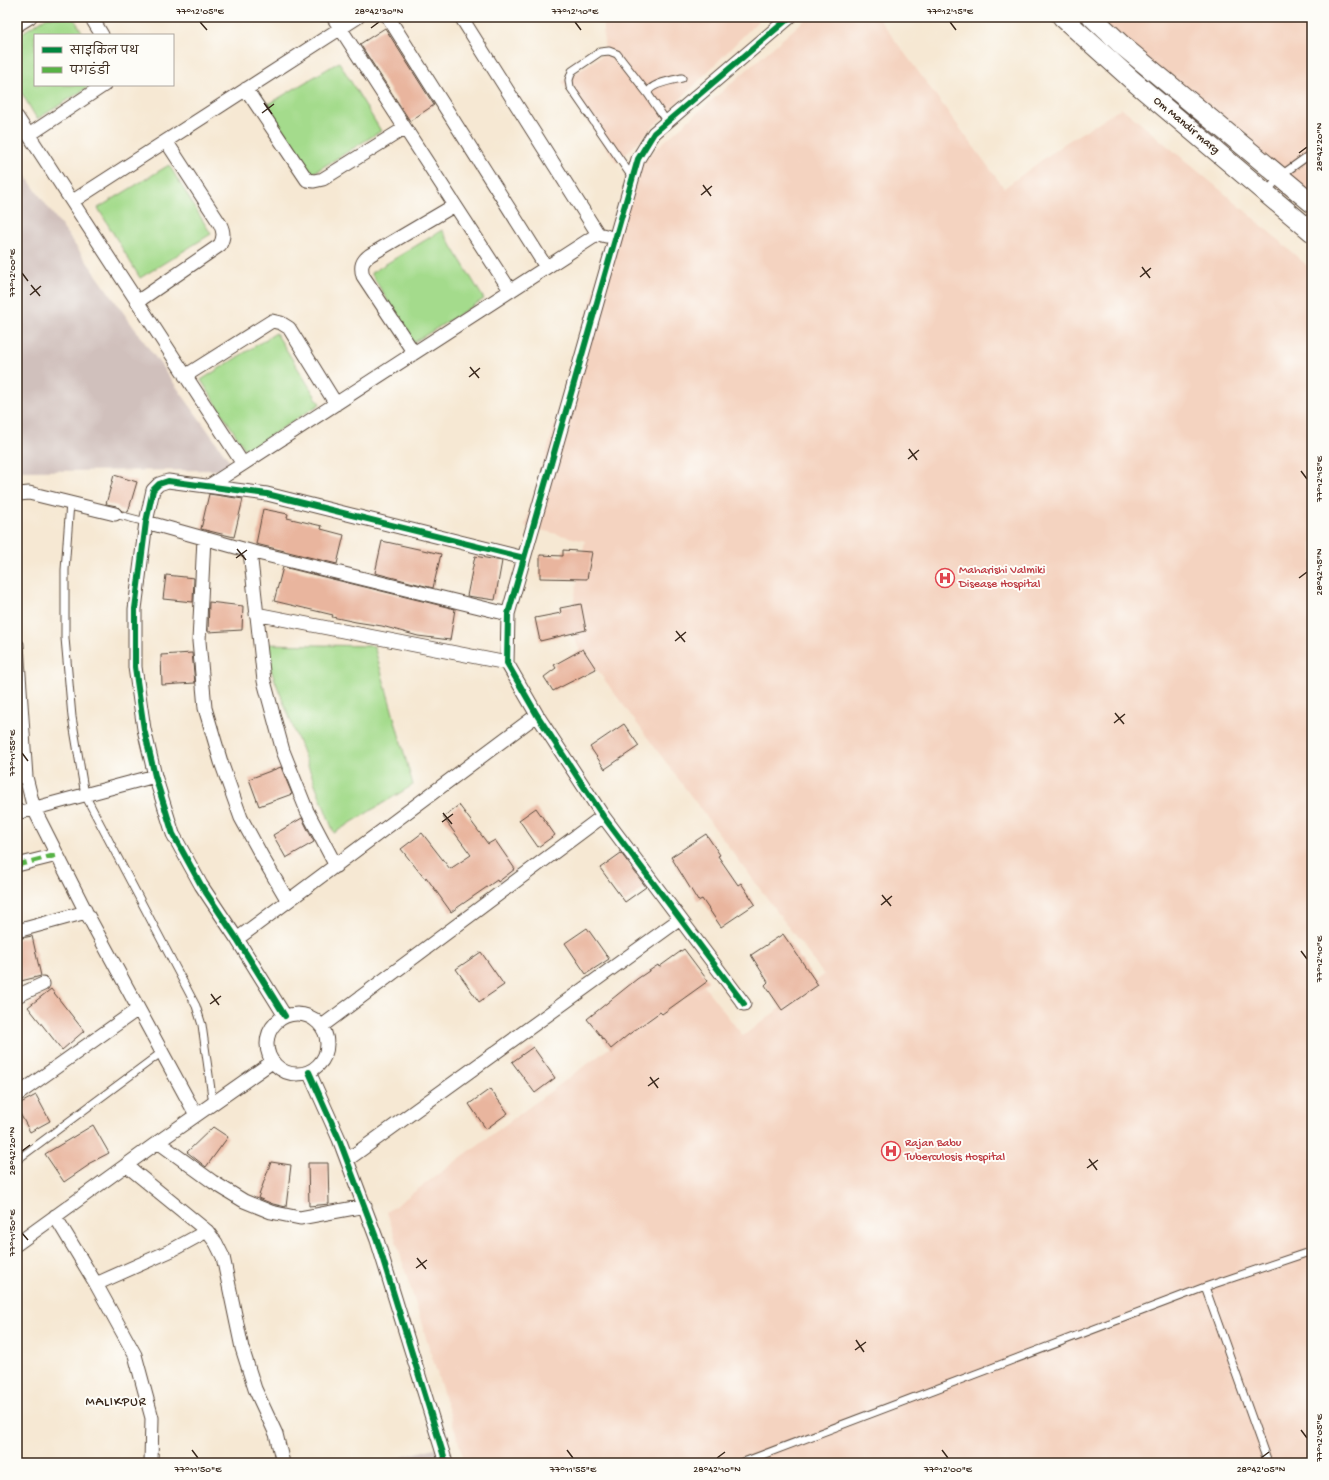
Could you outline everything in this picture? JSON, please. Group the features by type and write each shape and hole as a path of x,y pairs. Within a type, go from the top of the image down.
{"main road":[{"name":"Om Mandir marg","path":"1062,17 1132,80 1312,232"},
{"name":"Om Mandir marg","path":"1092,17 1124,47 1312,203"}],"street":[{"path":"17,26 30,17"},
{"path":"91,17 101,34"},
{"path":"73,201 246,89 337,22 358,17"},
{"path":"388,17 546,267"},
{"path":"461,17 598,234 615,238"},
{"path":"744,1004 603,816 537,715 507,663 508,614 638,159 654,133 790,17"},
{"path":"337,22 510,290"},
{"path":"29,135 102,86"},
{"path":"246,89 307,180 314,181 323,179 405,128"},
{"path":"17,117 243,464"},
{"path":"137,302 220,245 223,239 224,231 220,224 166,141"},
{"path":"414,353 363,276 361,269 363,260 455,205"},
{"path":"209,486 598,234"},
{"path":"185,376 272,321 281,323 289,328 336,404"},
{"path":"285,1016 201,885 173,834 155,776 144,729 135,667 135,608 146,522 153,490 159,484 168,481 267,494 524,558"},
{"path":"17,496 19,494 29,493 115,514"},
{"path":"146,522 250,551 508,614"},
{"path":"204,538 199,641 205,708 221,762 241,818 288,901"},
{"path":"250,551 264,681 283,751 308,811 336,866"},
{"path":"256,614 507,663"},
{"path":"17,644 26,777 34,809 86,912 196,1115"},
{"path":"237,939 537,715"},
{"path":"17,813 155,776"},
{"path":"322,1026 603,816"},
{"path":"17,865 57,855"},
{"path":"17,931 86,912"},
{"path":"347,1160 680,919"},
{"path":"17,996 43,984"},
{"path":"17,1095 138,1009"},
{"path":"298,1013 312,1017 322,1026 327,1038 327,1052 320,1064 309,1072 296,1074 282,1071 272,1062 267,1050 267,1036 274,1024 285,1016 298,1013"},
{"path":"17,1244 272,1062"},
{"path":"309,1072 347,1160 377,1240 446,1463"},
{"path":"158,1142 213,1182 244,1201 271,1212 300,1218 364,1206"},
{"path":"126,1165 207,1231 216,1243 223,1257 242,1348 255,1389 276,1434 283,1463"},
{"path":"55,1216 96,1284 135,1355 152,1418 151,1463"},
{"path":"96,1284 172,1250 207,1231"}],"lane":[{"path":"632,177 570,87 569,80 572,71 600,52 609,51 617,54 648,94 667,122"},
{"path":"648,94 650,88 682,78"},
{"path":"1265,193 1280,176 1312,153"},
{"path":"70,503 65,570 65,638 72,717 85,795 196,1006 202,1025 213,1104"},
{"path":"115,514 146,522"},
{"path":"17,1160 162,1052"},
{"path":"741,1463 1205,1287 1312,1251"},
{"path":"1205,1287 1268,1463"}],"shaded area":[{"path":"602,17 762,17 617,163 562,82 605,54"},
{"path":"808,17 878,17 1004,188 1065,143 1122,108 1242,208 1312,270 1312,1463 465,1463 387,1212 700,981 743,1036 824,975 598,671 579,649 573,635 571,615 585,541 525,526 629,172"},
{"path":"1092,17 1312,17 1312,217"},
{"path":"17,164 236,470 17,471"},
{"path":"442,1446 447,1463 379,1463"}],"green space":[{"path":"47,17 73,17 83,34 34,34 34,86 90,86 37,119 17,85 17,36"},
{"path":"339,62 381,131 310,175 267,105"},
{"path":"169,165 211,234 140,278 98,208"},
{"path":"442,230 484,299 413,343 371,273"},
{"path":"276,333 320,404 246,451 201,380"},
{"path":"261,644 374,646 413,785 334,833"}],"building":[{"path":"385,28 434,105 410,121 360,44"},
{"path":"114,475 137,482 128,512 122,511 117,506 106,504"},
{"path":"209,494 243,499 234,537 201,529"},
{"path":"263,509 288,514 287,518 322,526 321,529 344,535 337,564 256,544"},
{"path":"382,541 441,554 433,588 375,573"},
{"path":"563,550 592,552 587,579 540,578 540,555 563,556"},
{"path":"475,556 502,561 495,600 467,596"},
{"path":"283,567 455,609 450,640 418,636 382,626 332,617 333,615 274,601"},
{"path":"166,575 194,578 193,602 163,599"},
{"path":"209,602 243,606 242,630 208,632"},
{"path":"581,604 586,630 540,641 535,618 561,613 560,608"},
{"path":"583,649 596,669 553,691 544,677 556,668 554,665"},
{"path":"192,653 195,683 162,685 161,655"},
{"path":"624,724 639,746 605,769 590,747"},
{"path":"281,767 292,794 259,806 249,779"},
{"path":"459,805 488,844 495,840 515,869 498,882 497,880 451,912 426,877 425,879 401,849 422,833 450,869 471,855 443,817"},
{"path":"536,808 555,835 538,847 519,820"},
{"path":"302,818 314,842 286,858 273,835"},
{"path":"706,834 720,855 718,856 738,885 741,883 755,904 721,927 702,899 698,901 671,857"},
{"path":"621,853 646,887 625,902 600,868"},
{"path":"587,928 609,959 586,974 565,943"},
{"path":"783,934 818,985 782,1010 765,985 768,982 751,955"},
{"path":"32,936 41,976 17,982 17,939"},
{"path":"684,949 708,981 662,1014 660,1012 611,1049 587,1019 637,979 658,965 659,967"},
{"path":"481,952 504,985 479,1002 456,969"},
{"path":"51,989 84,1031 62,1050 28,1007"},
{"path":"533,1047 555,1078 535,1093 512,1062"},
{"path":"490,1089 508,1113 486,1129 469,1104"},
{"path":"36,1095 50,1121 30,1132 17,1108 17,1105"},
{"path":"93,1125 109,1153 88,1164 89,1165 64,1182 45,1154"},
{"path":"213,1127 228,1137 206,1167 187,1152"},
{"path":"271,1162 291,1165 286,1207 258,1198"},
{"path":"308,1163 328,1163 329,1204 309,1206"}],"marked path":[{"path":"17,865 57,855"}],"cycle path":[{"path":"744,1004 603,816 537,715 507,663 508,614 638,159 654,133 790,17"},
{"path":"285,1016 201,885 173,834 155,776 144,729 135,667 135,609 146,522 153,490 159,484 168,481 267,494 524,558"},
{"path":"309,1072 339,1139 377,1240 446,1463"}],"place":[{"name":"Maharishi Valmiki Disease Hospital","path":"945,578"},
{"name":"Rajan Babu Tuberculosis Hospital","path":"891,1151"}],"district":[{"name":"MALIKPUR","path":"116,1402"}]}
